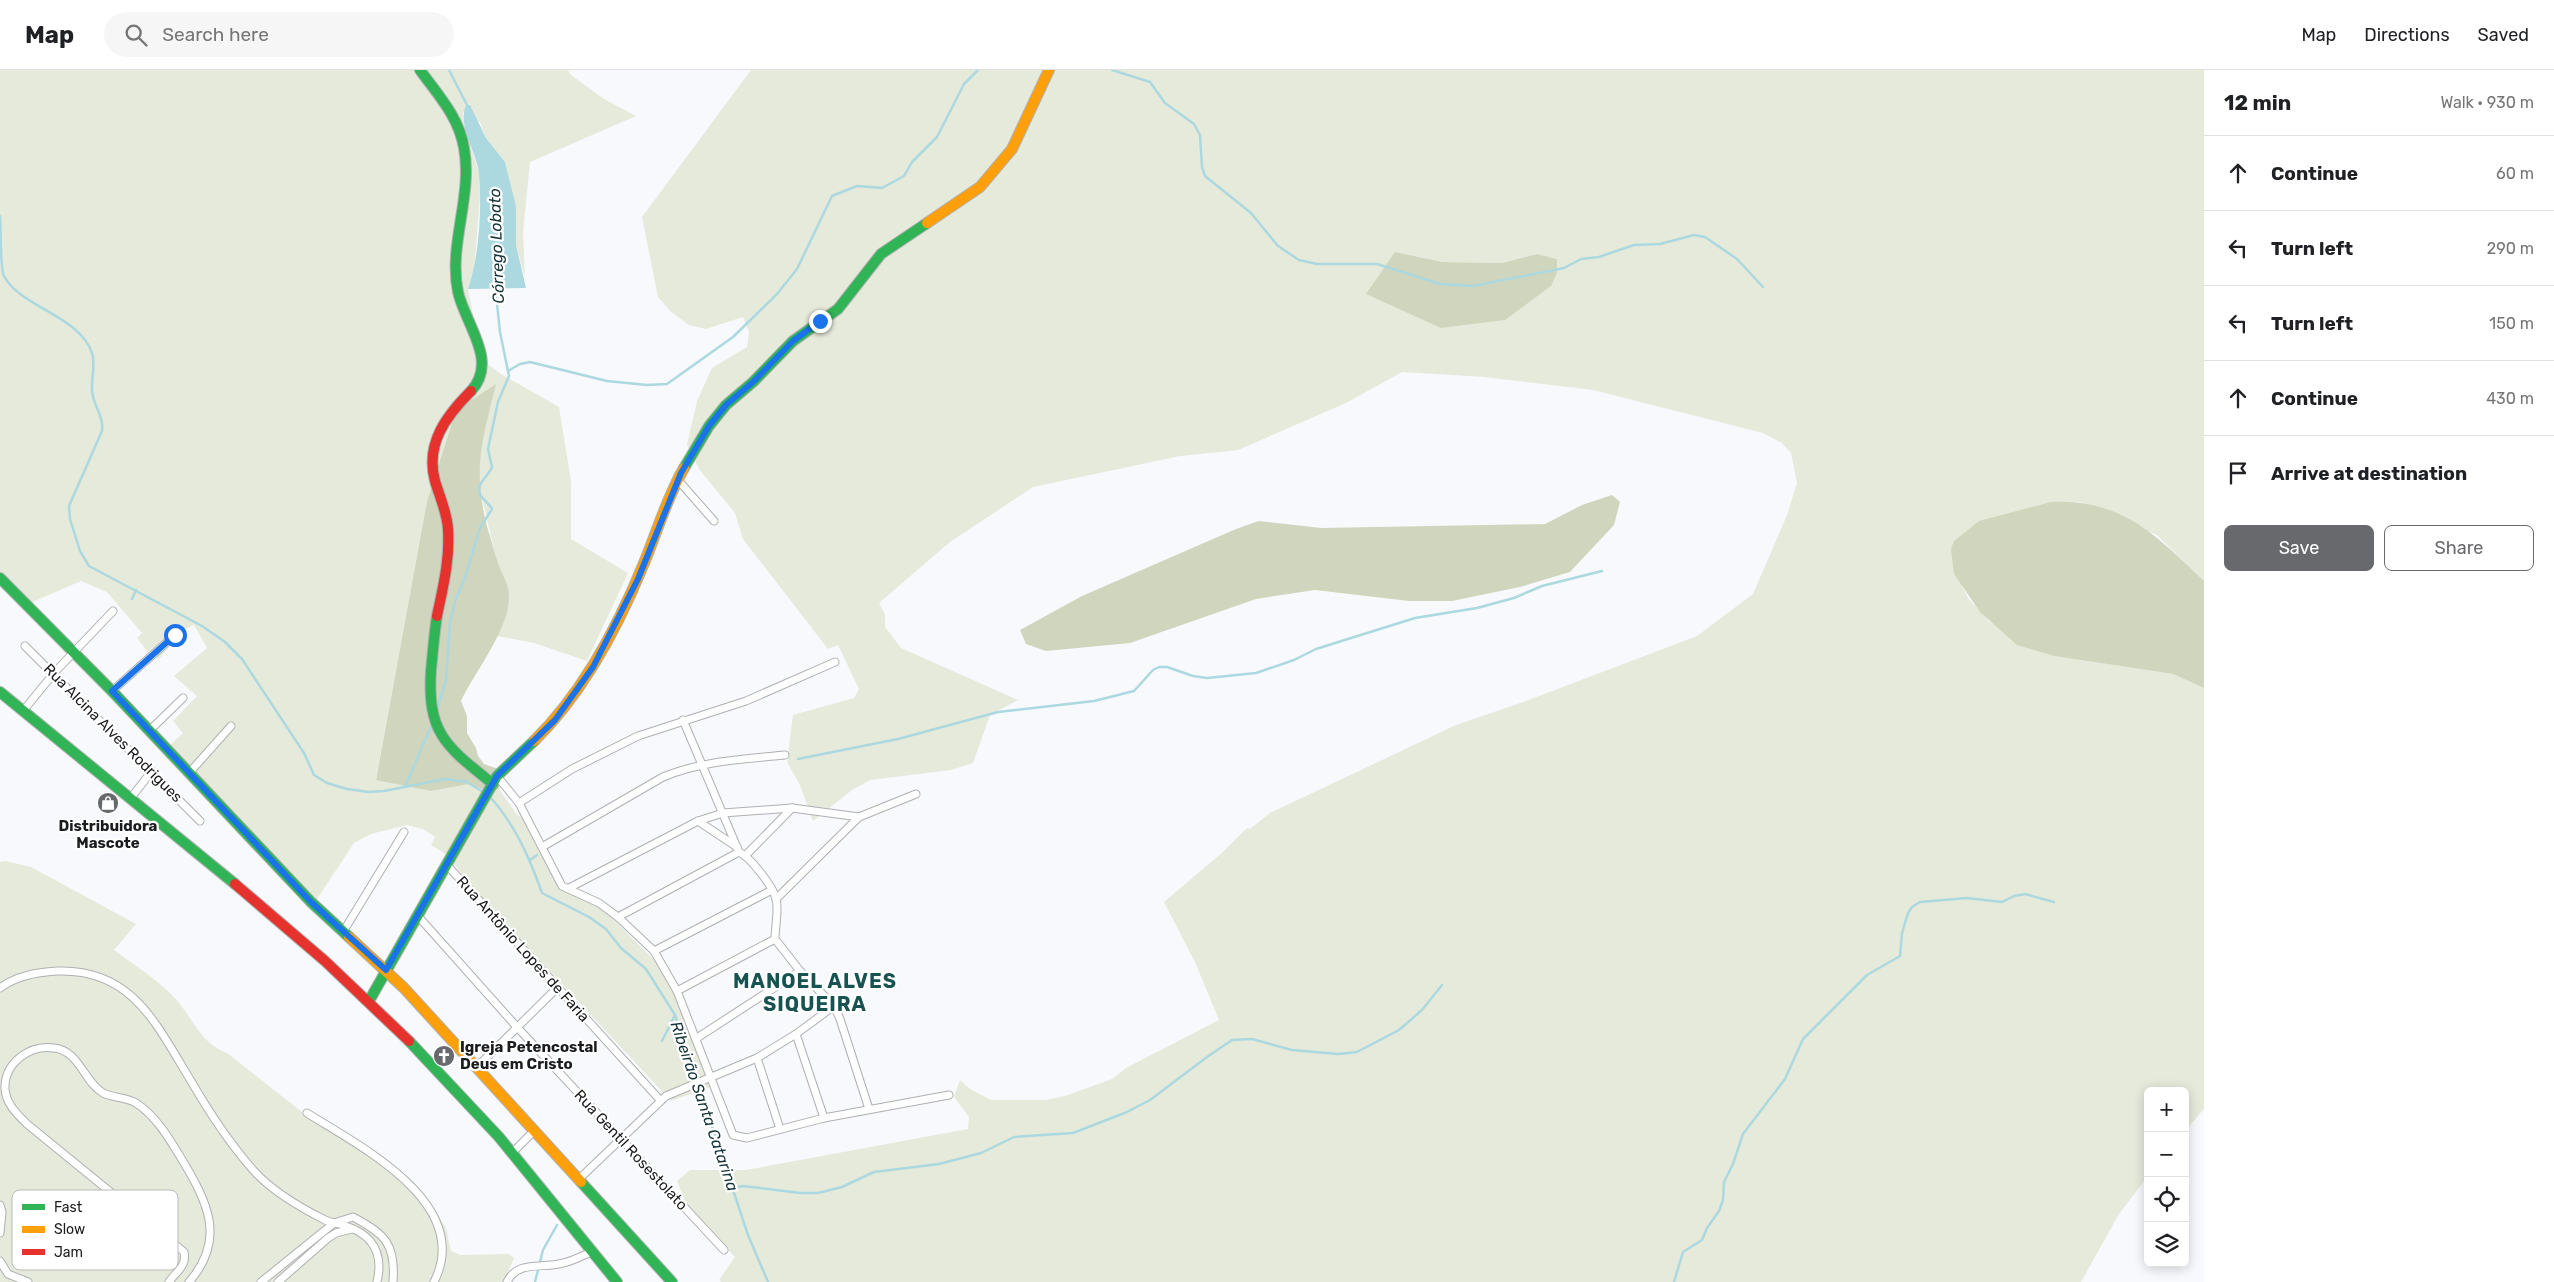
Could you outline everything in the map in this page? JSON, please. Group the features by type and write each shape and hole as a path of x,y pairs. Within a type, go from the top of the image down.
{"main road":[{"path":"420,70 452,113 464,146 461,228 457,253 457,285 478,346 483,370 475,387 459,402 444,422 434,444 432,464 437,493 446,517 449,551 445,589 436,629 430,691 432,713 444,740 491,787"},
{"path":"369,1001 491,787 555,720 593,667 638,579 678,480 690,456 726,405 753,382 793,341 838,309 881,254 968,196 996,170 1021,132 1049,70"},
{"path":"0,578 190,772 311,902 386,970 477,1067 672,1282"},
{"path":"1,694 23,710 267,911 369,1001 471,1106 512,1153 617,1282"}],"street":[{"path":"678,480 714,521"},
{"path":"23,710 54,673 113,611"},
{"path":"112,691 175,635"},
{"name":"Rua Alcina Alves Rodrigues","path":"25,646 200,821"},
{"path":"519,803 572,769 638,736 746,701 835,662"},
{"path":"150,731 183,698"},
{"path":"683,720 741,851 772,890 776,899 775,939 800,971 834,1006 843,1025 869,1109"},
{"path":"190,772 231,726"},
{"path":"542,847 663,777 702,764 786,755"},
{"path":"130,798 152,771"},
{"path":"491,787 519,803 562,886 599,903 618,917 654,952 677,992 697,1038 730,1131 736,1137 746,1138 824,1118 949,1095"},
{"path":"776,899 859,817 916,794"},
{"path":"618,917 741,851 792,808"},
{"path":"569,888 698,822 723,813 792,808 859,817"},
{"path":"698,822 741,851"},
{"path":"343,932 404,832"},
{"name":"Rua Antônio Lopes de Faria","path":"447,865 660,1100"},
{"path":"654,952 772,890"},
{"name":"Rua Gentil Rosestolato","path":"417,915 516,1026 724,1250"},
{"path":"677,992 775,939"},
{"path":"0,988 22,976 75,971 90,974 119,986 150,1015 241,1157 268,1186 327,1221 353,1229 369,1238 375,1249 380,1269 377,1282"},
{"path":"697,1038 800,971"},
{"path":"477,1067 516,1026 557,988"},
{"path":"578,1180 660,1100 757,1058 796,1034 834,1006"},
{"path":"796,1034 824,1118"},
{"path":"108,1190 27,1124 13,1109 5,1088 8,1077 19,1057 29,1051 55,1048 67,1052 103,1093 135,1102 151,1116 170,1138 201,1191 208,1213 210,1236 207,1253 202,1268 189,1282"},
{"path":"757,1058 780,1129"},
{"path":"307,1113 384,1163 408,1182 427,1204 437,1223 442,1243 441,1261 434,1282"},
{"path":"512,1153 534,1131"},
{"path":"0,1205 2,1212 0,1233"},
{"path":"261,1282 334,1223 353,1218 382,1234 390,1247 394,1266 393,1282"},
{"path":"278,1282 328,1238 336,1233 353,1229"},
{"path":"168,1282 180,1271 186,1260 184,1252 178,1247"},
{"path":"507,1282 514,1271 520,1268 561,1264 593,1251"},
{"path":"0,1261 8,1274 28,1282"}],"shaded area":[{"path":"0,70 568,70 571,75 604,99 636,116 530,162 523,233 525,278 516,245 516,206 505,162 486,138 480,122 463,112 464,123 479,173 480,196 474,272 468,289 482,360 501,374 559,407 571,481 571,539 628,573 587,661 534,643 497,636 503,622 509,594 497,562 479,485 480,449 495,385 456,410 427,501 376,779 431,791 470,784 488,792 499,789 518,816 522,817 561,889 605,911 656,962 671,984 713,1086 671,1101 468,883 449,856 431,845 435,837 423,829 407,825 371,834 354,843 315,902 170,745 183,733 173,721 197,696 174,676 207,648 194,625 185,629 159,659 150,655 137,638 142,633 107,592 81,581 30,603 0,572"},
{"path":"751,70 2204,70 2204,581 2157,535 2080,502 2065,502 2039,505 2021,512 1962,586 1968,598 1990,622 2054,656 2173,674 2204,688 2204,1109 2189,1126 2189,1087 2144,1087 2144,1181 2119,1214 2081,1282 721,1282 719,1280 735,1257 688,1208 677,1181 690,1170 746,1170 968,1129 969,1117 954,1097 960,1080 970,1089 991,1100 1046,1100 1065,1096 1112,1079 1126,1068 1219,1020 1195,962 1164,902 1223,852 1247,828 1250,829 1270,813 1456,725 1526,701 1697,636 1753,594 1787,515 1797,483 1791,453 1782,443 1763,433 1593,390 1485,377 1402,372 1346,403 1238,450 1180,456 1033,487 950,542 879,603 885,614 885,627 901,648 1018,700 990,715 973,763 951,770 870,780 852,790 813,821 800,785 787,762 793,715 854,698 859,689 838,645 828,649 743,539 735,513 699,469 687,445 697,401 712,368 747,347 749,332 743,317 706,329 689,325 671,312 658,297 642,217","holes":["1395,252 1443,262 1502,263 1537,254 1557,259 1557,273 1477,323 1454,326"]},
{"path":"5,861 31,867 136,924 114,950 172,995 209,1043 227,1053 320,1126 380,1159 417,1188 429,1201 446,1228 451,1251 460,1255 509,1254 514,1258 504,1282 0,1282 0,862"}],"green space":[{"path":"1395,252 1443,262 1502,263 1537,254 1557,259 1557,273 1551,286 1505,320 1441,328 1366,294"},
{"path":"496,384 483,440 480,473 483,509 488,530 509,591 508,608 504,622 491,650 461,701 467,716 467,733 476,748 478,756 484,764 504,771 499,789 488,792 470,784 431,791 376,780 427,501 456,410"},
{"path":"1612,495 1620,502 1614,525 1570,572 1520,587 1452,601 1409,601 1315,590 1256,599 1130,643 1046,651 1026,644 1020,630 1082,596 1236,529 1259,521 1321,528 1545,524 1582,505"},
{"path":"2051,502 2076,502 2098,506 2118,513 2153,535 2204,581 2204,688 2173,674 2054,656 2017,645 1980,612 1954,574 1951,549 1954,541 1979,521"}],"water":[{"path":"466,105 470,105 486,138 505,162 516,206 516,245 526,288 468,289 475,263 480,203 478,167 464,123"}],"waterway":[{"name":"Córrego Lobato","path":"449,70 468,107"},
{"path":"508,371 520,364 530,362 607,381 647,385 667,384 733,337 777,294 797,269 832,196 857,186 882,188 904,176 912,162 937,137 964,84 978,70"},
{"path":"1112,70 1150,82 1165,103 1194,124 1200,135 1202,167 1205,176 1251,213 1278,246 1299,260 1317,264 1377,264 1440,284 1473,286 1564,268 1581,259 1599,257 1634,245 1660,244 1694,235 1705,237 1737,259 1763,287"},
{"name":"Ribeirão Santa Catarina","path":"0,216 1,257 4,276 12,287 23,296 75,330 85,340 92,353 92,391 101,420 102,431 69,506 70,519 80,551 89,566 202,626 225,642 242,659 304,753 314,775 327,783 347,789 368,792 384,791 445,779 467,782 483,792"},
{"path":"436,714 446,680 450,622 456,598 465,578 480,528 492,509 481,496 479,488 492,467 488,449 498,402 509,376 500,332 495,285"},
{"path":"798,759 898,739 998,712 1094,701 1134,691 1153,670 1159,667 1167,667 1193,676 1207,678 1256,673 1294,660 1316,649 1415,618 1477,608 1514,598 1542,586 1602,571"},
{"path":"132,599 136,590"},
{"path":"405,787 432,724"},
{"name":"Ribeirão Santa Catarina","path":"490,797 499,807 521,842 542,893 589,917 606,929 621,948 646,969 675,1015 748,1235 768,1282"},
{"path":"530,860 537,855"},
{"path":"1674,1282 1683,1252 1702,1240 1707,1228 1719,1211 1723,1200 1724,1182 1733,1164 1743,1134 1785,1079 1803,1039 1867,975 1900,956 1902,933 1908,913 1912,907 1920,902 1967,898 2002,902 2014,896 2025,894 2054,902"},
{"path":"733,1188 743,1186 800,1193 818,1193 842,1187 874,1172 939,1164 981,1153 1014,1137 1073,1133 1127,1112 1150,1100 1232,1040 1252,1039 1292,1050 1338,1054 1357,1052 1399,1030 1422,1010 1442,985"},
{"path":"662,1041 675,1015"},
{"path":"535,1282 543,1250 557,1225"}],"traffic: fast":[{"path":"420,70 453,116 464,148 465,184 456,256 456,274 458,292 478,342 482,367 479,379 471,391"},
{"path":"684,468 709,426 726,405 753,382 793,341 838,309 881,254 927,223"},
{"path":"0,578 112,691 311,902 349,937"},
{"path":"437,616 431,670 432,709 436,724 452,748 493,784"},
{"path":"0,692 235,884"},
{"path":"369,1001 497,776 534,741"},
{"path":"409,1041 499,1137 617,1282"},
{"path":"581,1182 672,1282"}],"traffic: slow":[{"path":"927,223 980,187 1012,149 1049,70"},
{"path":"534,741 569,702 611,635 634,587 667,503 684,468"},
{"path":"349,937 404,988 581,1182"}],"traffic: jam":[{"path":"437,616 446,573 448,529 435,481 433,455 435,443 446,421 453,410 471,391"},
{"path":"235,884 325,961 409,1041"}],"place":[{"name":"Distribuidora Mascote","path":"108,803"},
{"name":"Igreja Petencostal Deus em Cristo","path":"444,1056"}],"district":[{"name":"MANOEL ALVES SIQUEIRA","path":"815,992"}],"route":[{"path":"175,635 112,691 311,902 386,970 497,776 555,720 574,697 593,667 612,634 638,579 681,473 709,426 726,405 753,382 793,341 820,321"}]}
